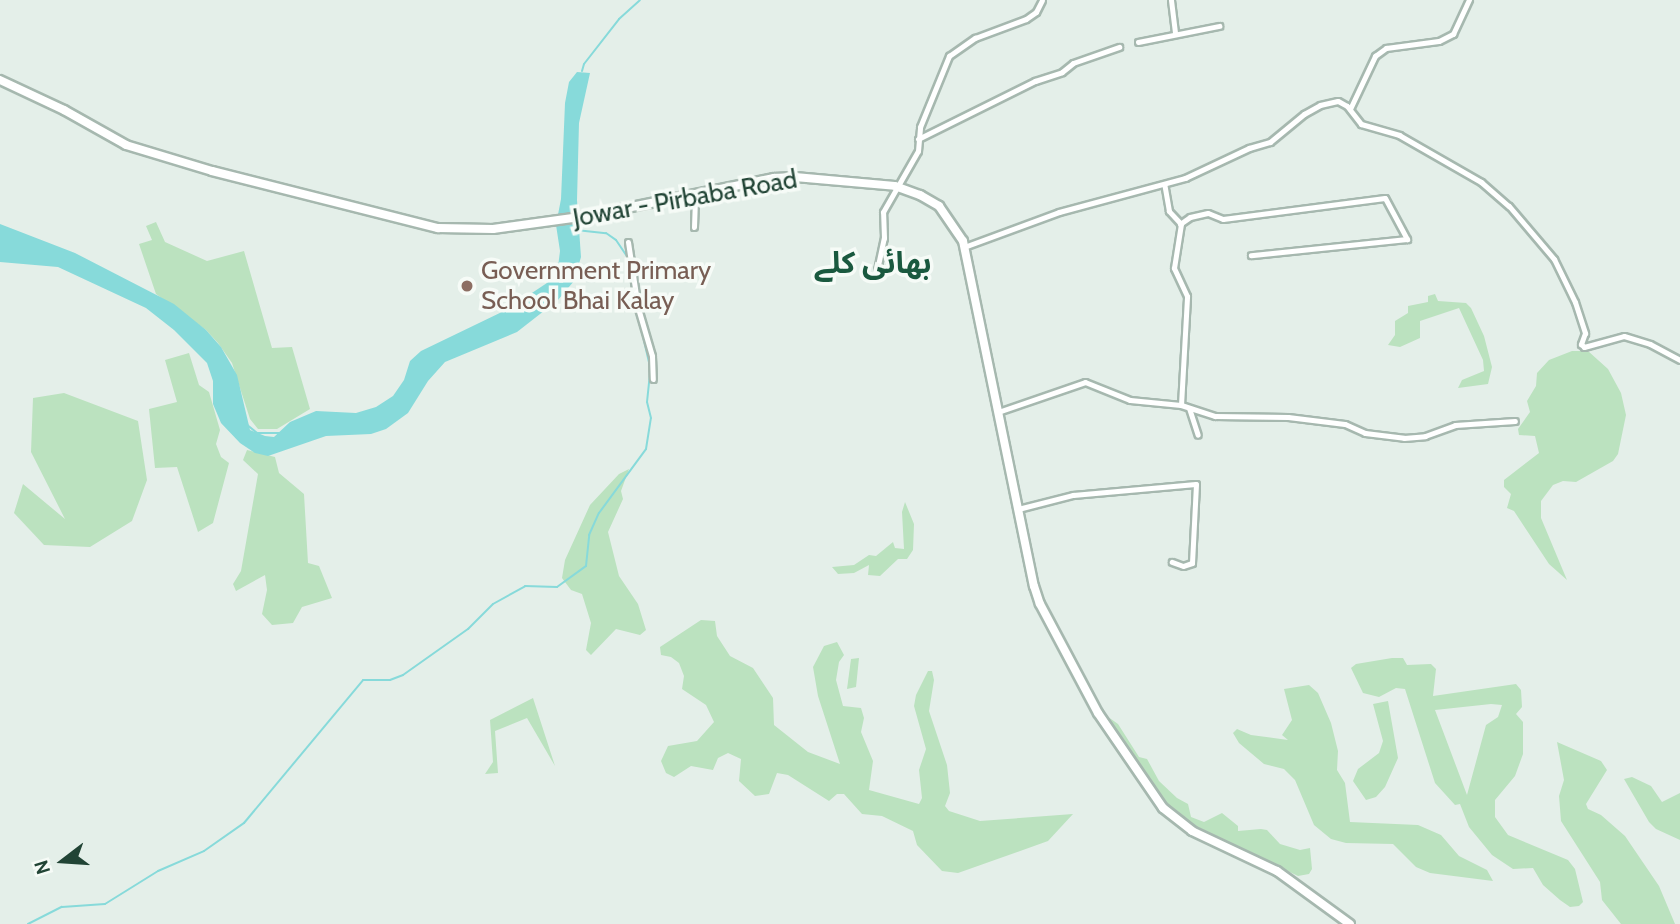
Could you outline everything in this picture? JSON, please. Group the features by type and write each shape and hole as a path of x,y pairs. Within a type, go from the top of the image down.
{"main road":[{"name":"Jowar - Pirbaba Road","path":"0,80 64,110 125,145 212,172 438,228 492,229 634,209 795,177 896,187 920,195 939,206 952,220 964,247 1040,604 1098,713 1163,807 1192,831 1277,871 1350,924"}],"street":[{"path":"877,270 884,238 883,212 918,151 918,139 930,99 949,55 975,38 1026,19 1036,12 1041,0"},
{"path":"1171,0 1175,34"},
{"path":"1350,109 1374,56 1386,48 1439,41 1453,34 1469,0"},
{"path":"1138,42 1219,26"},
{"path":"918,139 1035,81 1062,72 1073,63 1119,47"},
{"path":"964,247 1059,212 1164,184 1270,142 1320,105 1338,102 1350,109 1361,124 1399,135 1482,182 1509,206 1554,259 1574,302 1584,333 1581,344 1584,347 1624,336 1650,344 1680,360"},
{"path":"1164,184 1169,211 1180,224"},
{"path":"694,227 695,195"},
{"path":"1181,405 1187,296 1174,268 1180,224 1190,216 1208,213 1223,219 1385,198 1407,239 1251,255"},
{"path":"628,242 638,308 652,356 653,379"},
{"path":"998,412 1085,382 1130,400 1181,405 1214,416 1288,417 1345,424 1365,433 1404,438 1425,436 1455,425 1516,421"},
{"path":"1189,408 1198,435"},
{"path":"1018,509 1073,495 1196,484 1192,563 1183,565 1172,562"}],"green space":[{"path":"156,222 165,242 207,261 244,251 272,348 292,347 310,409 277,429 258,429 250,419 232,363 218,343 206,330 156,294 139,244 152,240 146,226"},
{"path":"1435,294 1438,301 1466,303 1471,308 1484,336 1492,367 1488,384 1458,388 1462,380 1484,371 1483,360 1459,308 1420,321 1420,338 1400,347 1388,345 1395,335 1395,321 1408,313 1408,306 1428,302 1428,296"},
{"path":"1572,351 1588,351 1608,369 1621,393 1626,415 1618,454 1613,461 1576,482 1563,481 1553,485 1541,501 1541,518 1567,580 1549,564 1514,511 1507,508 1511,494 1504,487 1504,480 1539,453 1535,436 1519,435 1518,429 1530,412 1527,401 1536,386 1537,373 1549,360"},
{"path":"189,353 199,385 209,392 220,430 216,444 221,457 229,463 213,523 198,532 177,467 155,468 149,409 177,402 165,360"},
{"path":"64,393 138,421 147,480 132,521 90,547 44,545 14,513 23,484 65,519 31,452 33,398"},
{"path":"247,450 275,457 279,473 304,494 308,563 319,566 332,598 302,607 293,623 272,625 262,614 267,590 265,575 236,591 233,584 241,571 258,474 243,460"},
{"path":"629,469 621,491 623,499 608,532 619,576 638,604 646,630 640,635 616,629 591,655 586,650 591,623 582,594 571,590 562,578 565,560 590,505 619,474"},
{"path":"905,502 914,524 913,550 907,559 898,559 880,576 868,575 869,565 854,573 838,574 832,567 854,565 869,555 876,556 893,542 895,548 904,549 902,512"},
{"path":"701,620 715,621 717,636 730,656 753,668 773,698 774,725 808,752 840,764 818,696 813,667 824,646 837,642 844,655 839,662 836,680 843,706 861,708 864,718 861,732 873,761 869,790 919,804 922,798 919,770 926,749 914,706 916,695 928,671 932,671 934,680 929,711 947,765 950,793 945,806 949,811 980,821 1073,814 1048,841 958,873 942,871 917,845 913,831 882,816 862,814 844,794 837,794 829,801 788,775 777,773 769,794 755,796 739,781 741,759 728,753 718,758 713,770 691,766 674,777 666,773 661,761 668,746 697,741 714,722 706,705 682,689 684,676 679,663 671,657 661,655 660,647"},
{"path":"859,658 856,687 847,689 851,659"},
{"path":"1403,658 1407,665 1431,664 1436,669 1433,696 1516,684 1521,690 1522,707 1516,714 1523,722 1523,754 1515,776 1495,800 1495,817 1508,835 1568,860 1575,869 1583,902 1579,906 1570,907 1560,900 1543,885 1533,868 1513,869 1492,855 1469,827 1460,804 1455,805 1435,783 1405,689 1396,688 1379,697 1363,693 1351,668 1356,664","holes":["1502,705 1498,717 1486,725 1467,795 1435,710"]},
{"path":"1309,685 1318,693 1331,723 1338,751 1337,770 1345,783 1350,822 1418,825 1441,835 1459,856 1487,870 1493,881 1430,873 1416,867 1393,844 1346,843 1331,839 1314,825 1295,780 1284,769 1264,764 1239,743 1233,733 1237,729 1251,735 1288,740 1282,735 1292,720 1284,689"},
{"path":"533,698 555,766 527,718 495,731 498,773 485,774 493,762 490,720"},
{"path":"1388,701 1398,758 1385,787 1376,797 1366,800 1353,781 1358,769 1379,753 1383,741 1373,704"},
{"path":"1104,714 1118,724 1139,757 1147,759 1159,781 1177,798 1188,804 1191,817 1204,822 1222,813 1238,826 1238,831 1267,830 1280,844 1300,850 1310,848 1312,869 1309,874 1298,876 1187,822 1157,794"},
{"path":"1557,742 1601,761 1607,770 1586,804 1588,809 1601,815 1625,836 1659,886 1675,924 1621,924 1602,900 1600,882 1561,821 1559,796 1564,780"},
{"path":"1632,777 1651,786 1662,802 1680,793 1680,840 1656,829 1649,822 1624,779"}],"water":[{"path":"577,72 590,73 579,123 577,200 581,257 574,281 558,300 517,332 445,362 428,381 408,413 386,429 371,434 326,436 268,456 255,453 240,443 221,423 213,404 213,381 207,363 174,330 146,308 58,267 0,262 0,224 75,253 174,304 206,330 221,347 237,375 250,430 265,436 274,437 290,422 316,411 356,413 376,407 393,396 404,380 410,361 421,351 506,310 550,281 558,267 560,251 556,225 561,199 565,103 569,82"}],"waterway":[{"path":"582,71 584,64 619,19 640,0"},
{"path":"576,230 606,233 616,240 628,258"},
{"path":"642,332 650,368"},
{"path":"28,924 62,907 105,904 158,871 204,851 244,823 363,680 390,680 403,675 468,629 493,604 525,586 557,587 586,566 589,535 599,513 646,449 651,418 647,402 650,373"},
{"path":"246,424 257,433 280,433"}],"place":[{"name":"Government Primary School Bhai Kalay","path":"467,286"}],"district":[{"name":"بھائی كلے","path":"873,263"}]}
